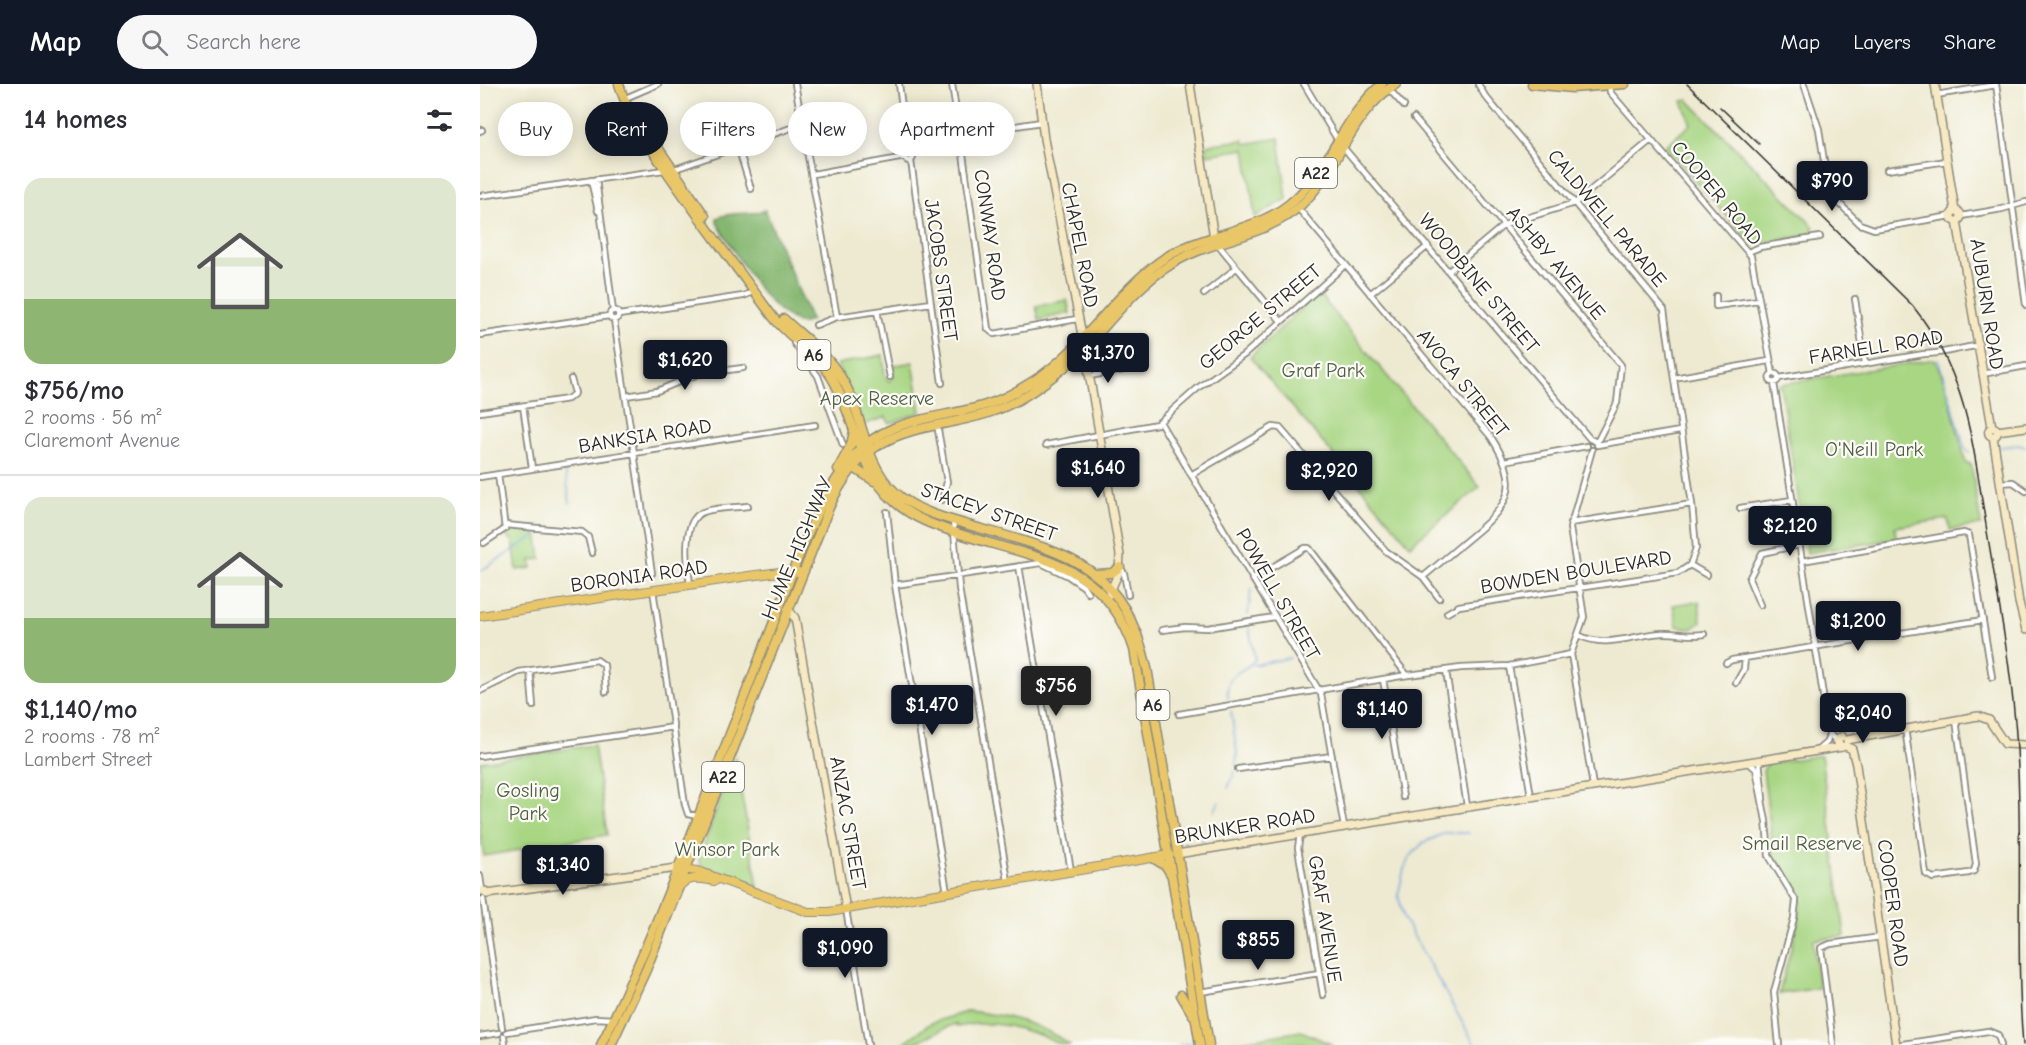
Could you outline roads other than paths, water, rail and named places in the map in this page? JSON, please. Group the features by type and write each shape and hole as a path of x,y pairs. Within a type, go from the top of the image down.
{"highway":[{"name":"STACEY STREET","path":"621,84 641,124 669,170"},
{"name":"STACEY STREET","path":"621,84 630,115 713,228 725,253 753,292 827,370 839,390 865,450 894,491 920,509 1061,554 1096,574 1111,588"},
{"path":"1532,84 1572,88 1625,84"},
{"name":"HUME HIGHWAY","path":"1216,242 1272,215 1294,201 1389,86"},
{"name":"HUME HIGHWAY","path":"602,1045 681,869 788,609 798,573 824,502 841,472 865,450 936,420 1010,395 1052,368 1083,345 1138,281 1171,259 1281,220 1298,208 1317,187 1340,143"},
{"name":"STACEY STREET","path":"772,314 811,340 833,363 849,391 865,450 879,485 912,515 955,532 1054,561 1079,574 1109,600"},
{"path":"824,502 855,431"},
{"name":"HUME HIGHWAY","path":"611,1045 637,992 679,888 693,815 786,591 798,573 836,492 865,450"},
{"path":"854,468 879,485"},
{"path":"1096,574 1107,574 1119,567"},
{"name":"A6","path":"1111,588 1130,614 1143,649 1196,993 1196,1018 1200,1045"},
{"name":"A6","path":"1109,600 1125,623 1134,649 1173,854 1172,876 1209,1045"},
{"path":"1153,858 1166,866 1172,876"},
{"path":"1181,995 1196,1018"}],"main road":[{"name":"CHAPEL ROAD","path":"1037,84 1041,122 1100,435 1119,567"},
{"path":"1190,84 1216,242"},
{"name":"AUBURN ROAD","path":"1935,84 2026,630"},
{"path":"1994,432 2026,427"},
{"path":"1109,600 1119,567"},
{"path":"773,573 783,580 786,591"},
{"name":"BORONIA ROAD","path":"480,616 773,573 798,573"},
{"name":"ANZAC STREET","path":"788,609 795,618 846,909"},
{"name":"BRUNKER ROAD","path":"681,869 731,883 808,912 846,909 1758,759 1821,748 1872,734 1978,716 1985,718 2005,744 2026,745"},
{"path":"1856,765 1857,740 1872,734"},
{"path":"1842,741 1852,749 1856,765"},
{"name":"COOPER ROAD","path":"1856,765 1896,1045"},
{"path":"482,895 681,869"},
{"path":"679,888 682,883 692,879 731,883"}],"street":[{"path":"628,97 658,84"},
{"path":"795,84 798,102"},
{"path":"899,84 901,102"},
{"path":"952,84 955,102"},
{"name":"WOODBINE STREET","path":"1305,84 1340,143 1590,439"},
{"name":"CALDWELL PARADE","path":"1478,84 1485,96 1664,310 1692,504 1696,548 1690,565"},
{"path":"1804,84 1819,129 1829,193 1860,224 1874,229 2012,207 2026,202"},
{"name":"COOPER ROAD","path":"1609,85 1610,92 1748,252 1754,264 1773,374 1770,379 1774,383"},
{"path":"1936,95 1996,85 2026,304"},
{"path":"1389,86 1404,106"},
{"name":"ASHBY AVENUE","path":"1414,118 1621,365 1617,402 1597,443"},
{"path":"1015,126 1041,122"},
{"path":"1449,271 1504,225 1575,203 1651,140"},
{"path":"480,196 669,170 711,156"},
{"path":"741,156 751,189"},
{"path":"809,156 837,317"},
{"path":"813,174 902,156"},
{"name":"JACOBS STREET","path":"908,156 911,161 942,383"},
{"name":"CONWAY ROAD","path":"964,156 986,322 991,332 1077,319"},
{"path":"1887,170 1947,161"},
{"path":"480,335 609,316 613,311 594,179"},
{"name":"AVOCA STREET","path":"1298,208 1488,434 1504,461 1508,493 1497,515 1423,577"},
{"path":"1748,252 1755,248 1820,237"},
{"path":"1216,242 1281,321"},
{"path":"1370,294 1428,246"},
{"name":"GEORGE STREET","path":"1046,445 1160,422 1199,387 1244,355 1345,265"},
{"path":"1204,294 1236,268"},
{"path":"614,320 619,315 743,296 753,292"},
{"path":"1716,296 1716,306 1759,300"},
{"path":"1855,299 1865,363"},
{"path":"816,325 837,317 931,303"},
{"path":"613,311 619,315"},
{"path":"877,311 890,377"},
{"name":"STACEY STREET","path":"772,314 818,376 843,445"},
{"path":"609,316 614,320 652,573"},
{"name":"FARNELL ROAD","path":"1779,378 1865,363 1939,354 1956,348 1977,346"},
{"path":"1674,378 1769,361"},
{"path":"1982,374 2026,366"},
{"path":"626,396 657,391 698,374 743,368"},
{"path":"1089,376 1123,370"},
{"path":"1773,374 1779,378 1774,383 1829,731 1827,742 1821,748"},
{"path":"480,412 574,398 571,379"},
{"path":"523,406 532,468"},
{"path":"936,420 947,482 942,500"},
{"name":"POWELL STREET","path":"1160,422 1323,698 1344,827"},
{"name":"BANKSIA ROAD","path":"480,477 814,425"},
{"path":"1191,475 1273,427 1280,428 1394,559 1423,577 1439,598"},
{"path":"1587,446 1590,439 1597,443 1680,431"},
{"path":"1593,786 1571,654 1584,622 1570,523 1592,450 1597,443"},
{"path":"1504,461 1587,446 1592,450"},
{"path":"484,543 502,533 505,525 498,474"},
{"path":"2000,483 2013,482 2026,491"},
{"path":"1740,507 1792,501"},
{"path":"1570,523 1692,504"},
{"path":"690,585 686,545 697,517 705,512 748,506"},
{"path":"887,512 895,585 947,892"},
{"path":"953,520 958,575 1008,882"},
{"path":"505,525 585,533"},
{"path":"588,527 585,533 592,553"},
{"path":"1802,561 1964,533 1969,535 1992,677"},
{"path":"1760,605 1749,579 1762,553 1799,545"},
{"path":"1252,579 1305,548 1309,549 1407,675"},
{"path":"895,585 1041,563 1068,576 1084,587 1088,593"},
{"name":"BOWDEN BOULEVARD","path":"1447,613 1459,606 1678,573 1690,565 1707,575"},
{"path":"1019,566 1071,871"},
{"path":"1119,567 1124,573 1128,595"},
{"path":"653,590 674,727 693,815"},
{"path":"1162,630 1208,628 1274,617"},
{"path":"1726,663 1983,620"},
{"path":"1578,634 1598,642 1661,633 1692,637 1704,634"},
{"path":"1179,714 1407,675 1509,666 1571,654"},
{"path":"1736,682 1744,669 1745,658"},
{"path":"480,691 511,674 604,660 606,692"},
{"path":"1509,666 1531,796"},
{"path":"530,670 533,706"},
{"path":"1446,671 1467,807"},
{"path":"1383,679 1403,797"},
{"path":"1905,728 1926,874 1931,878 1969,873 1974,871 1976,864 1956,720"},
{"path":"480,756 674,727"},
{"path":"1829,731 1842,741"},
{"path":"1238,769 1332,756"},
{"path":"1758,759 1769,856 1796,901 1794,918 1774,992 1779,1045"},
{"path":"1746,761 1756,769 1763,802"},
{"name":"GRAF AVENUE","path":"1298,848 1300,834"},
{"name":"GRAF AVENUE","path":"1292,836 1298,848 1323,995"},
{"path":"480,876 505,1045"},
{"name":"ANZAC STREET","path":"846,909 868,1045"},
{"path":"1833,1045 1821,948 1830,944 1881,937"},
{"path":"1196,993 1319,973"},
{"path":"480,1036 596,1018 614,1019"},
{"path":"1896,1045 1988,1032 1999,1037 2001,1045"}],"waterway":[{"path":"1922,333 1933,349"},
{"path":"1938,359 1965,448 1969,453"},
{"path":"2000,447 2018,445 2026,447"},
{"path":"565,469 570,503"},
{"path":"480,571 537,535"},
{"path":"1248,615 1251,590"},
{"path":"1228,698 1229,682 1232,677 1255,659 1249,628"},
{"path":"1253,665 1290,658"},
{"path":"1231,711 1237,753 1236,766"},
{"path":"1228,788 1235,771"},
{"path":"1214,812 1219,802"},
{"path":"1469,833 1445,833 1423,843 1409,858 1398,895 1404,919 1475,1045"},
{"path":"1202,843 1203,836"},
{"path":"1178,1045 1195,1042"}],"railway":[{"path":"1687,84 1912,305 1945,357 1956,383 1971,436 2012,693 2019,787 2020,971 2023,1045"},
{"path":"1720,107 1759,144"}],"park label":[{"name":"Graf Park","path":"1323,370"},
{"name":"Apex Reserve","path":"877,398"},
{"name":"O'Neill Park","path":"1874,449"},
{"name":"Gosling Park","path":"528,802"},
{"name":"Smail Reserve","path":"1802,843"},
{"name":"Winsor Park","path":"727,849"}]}
